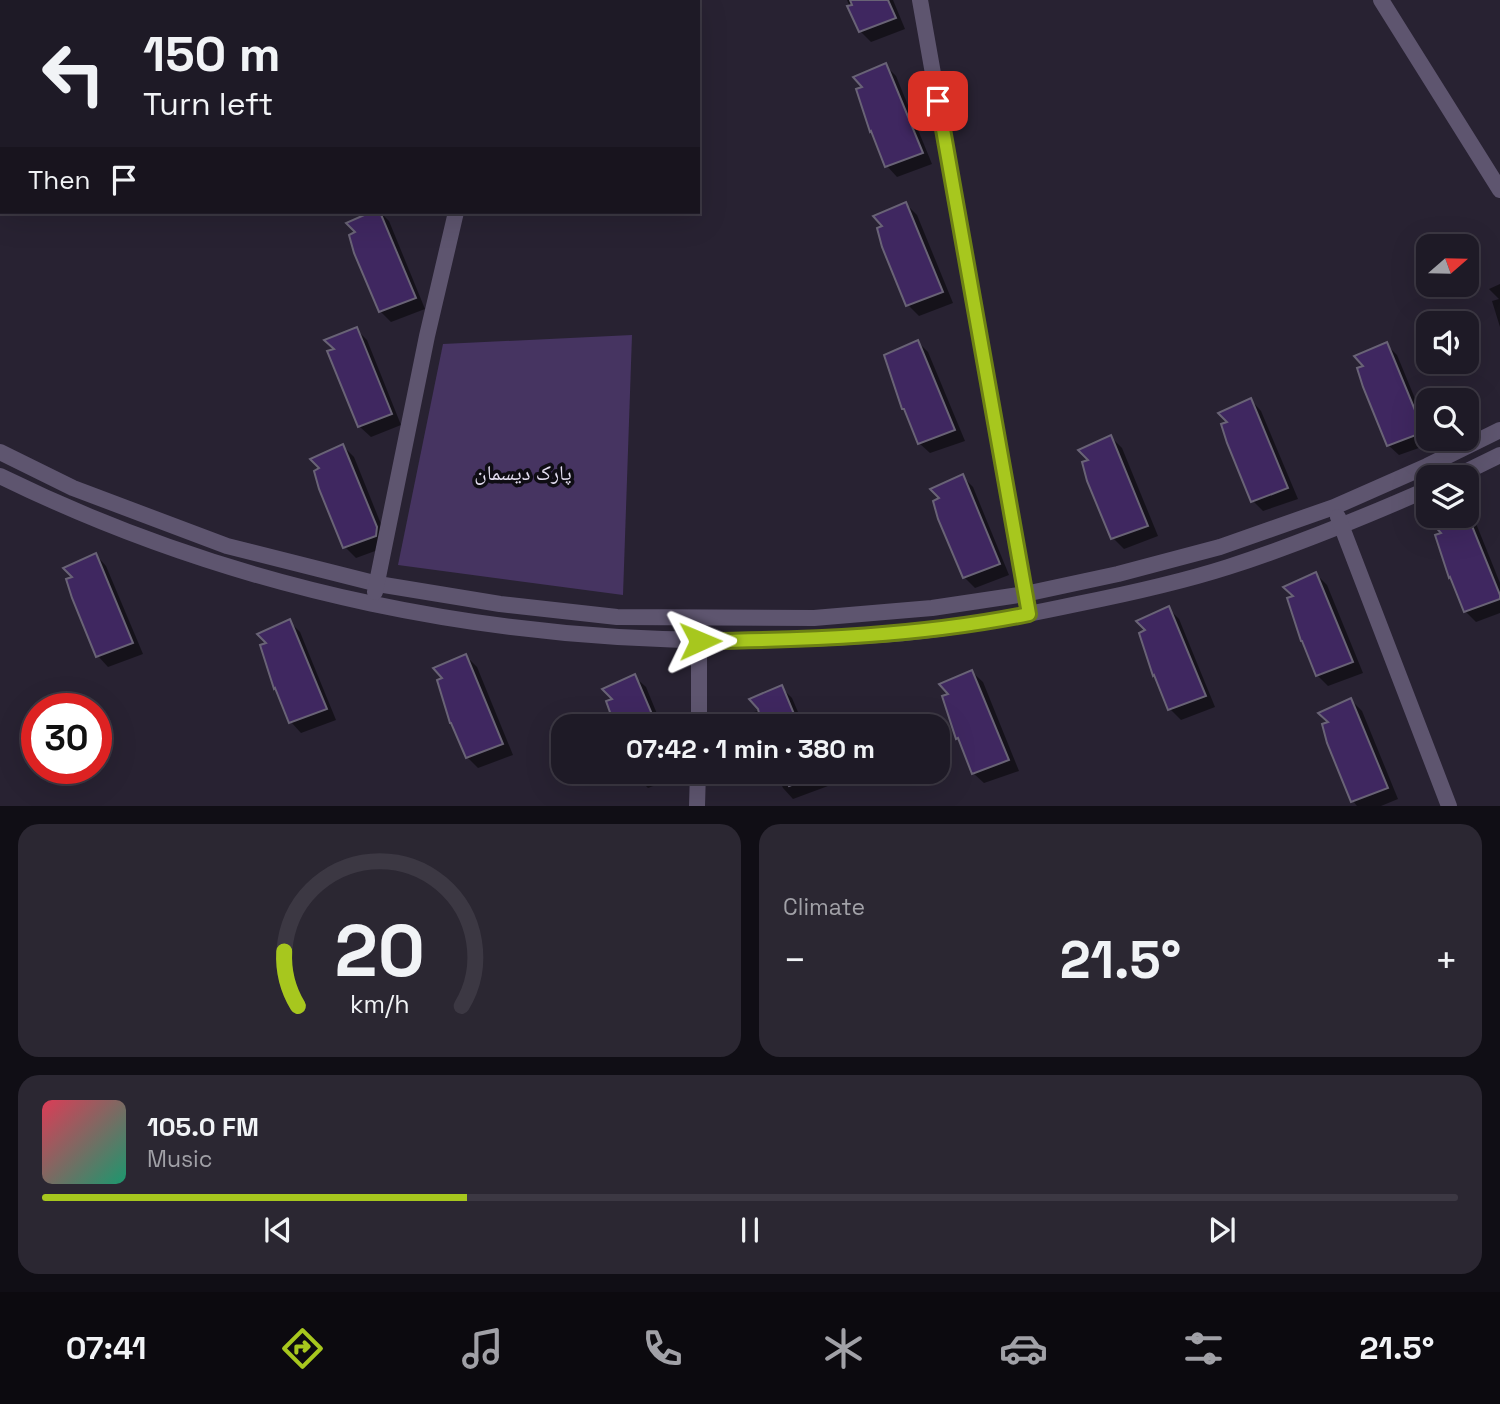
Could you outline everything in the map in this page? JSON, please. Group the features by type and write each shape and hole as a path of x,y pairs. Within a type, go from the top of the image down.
{"street":[{"path":"920,0 1029,614"},
{"path":"1381,0 1500,190"},
{"path":"371,604 378,584 427,337 456,214"},
{"path":"0,452 73,488 227,546 378,584 500,604 617,617 814,618 932,608 1025,594 1220,547 1334,507 1500,430"},
{"path":"1479,465 1500,455"},
{"path":"0,476 113,526 219,565 312,591 495,626 621,638 700,641 826,639 934,630 1122,595 1225,568 1341,527 1416,494"},
{"path":"1334,507 1448,806"},
{"path":"699,618 699,714"},
{"path":"698,784 698,806"}],"green space":[{"name":"پارک دیسمان","path":"632,335 623,595 398,565 443,344"}],"building":[{"path":"850,0 888,0 896,18 859,32 847,6 852,5"},
{"path":"886,63 923,153 885,167 856,89 862,87 853,77"},
{"path":"906,202 943,292 906,306 882,247 877,228 882,226 873,216"},
{"path":"366,214 381,214 416,298 379,312 354,253 349,235 355,232 346,223"},
{"path":"357,327 392,414 358,427 327,351 334,349 324,340"},
{"path":"918,340 955,430 918,444 902,409 884,355"},
{"path":"1387,342 1416,413 1416,435 1387,446 1357,368 1363,366 1354,356"},
{"path":"1251,398 1288,488 1251,502 1221,424 1227,422 1218,413"},
{"path":"1111,435 1148,526 1111,539 1087,481 1082,462 1088,460 1078,450"},
{"path":"343,444 377,527 376,536 343,548 319,489 314,471 319,468 310,459"},
{"path":"963,474 1000,564 963,578 938,519 933,501 939,498 930,489"},
{"path":"1436,528 1473,528 1500,599 1464,612 1435,535 1441,533"},
{"path":"96,553 133,643 96,657 66,579 72,577 63,568"},
{"path":"1316,572 1353,662 1316,676 1287,598 1293,596 1283,587"},
{"path":"1169,606 1206,696 1168,710 1139,633 1145,630 1136,621"},
{"path":"290,619 327,709 289,723 274,689 260,645 266,643 257,634"},
{"path":"466,654 503,744 466,758 450,723 437,680 442,678 433,668"},
{"path":"972,670 1009,760 972,774 958,738 956,739 942,696 948,694 939,684"},
{"path":"635,674 652,714 611,714 606,701 612,699 602,689"},
{"path":"782,685 794,714 759,714 749,699"},
{"path":"1351,698 1388,788 1351,802 1327,743 1322,724 1328,722 1318,713"}],"route":[{"path":"700,641 826,639 934,630 1029,614 938,101"}]}
